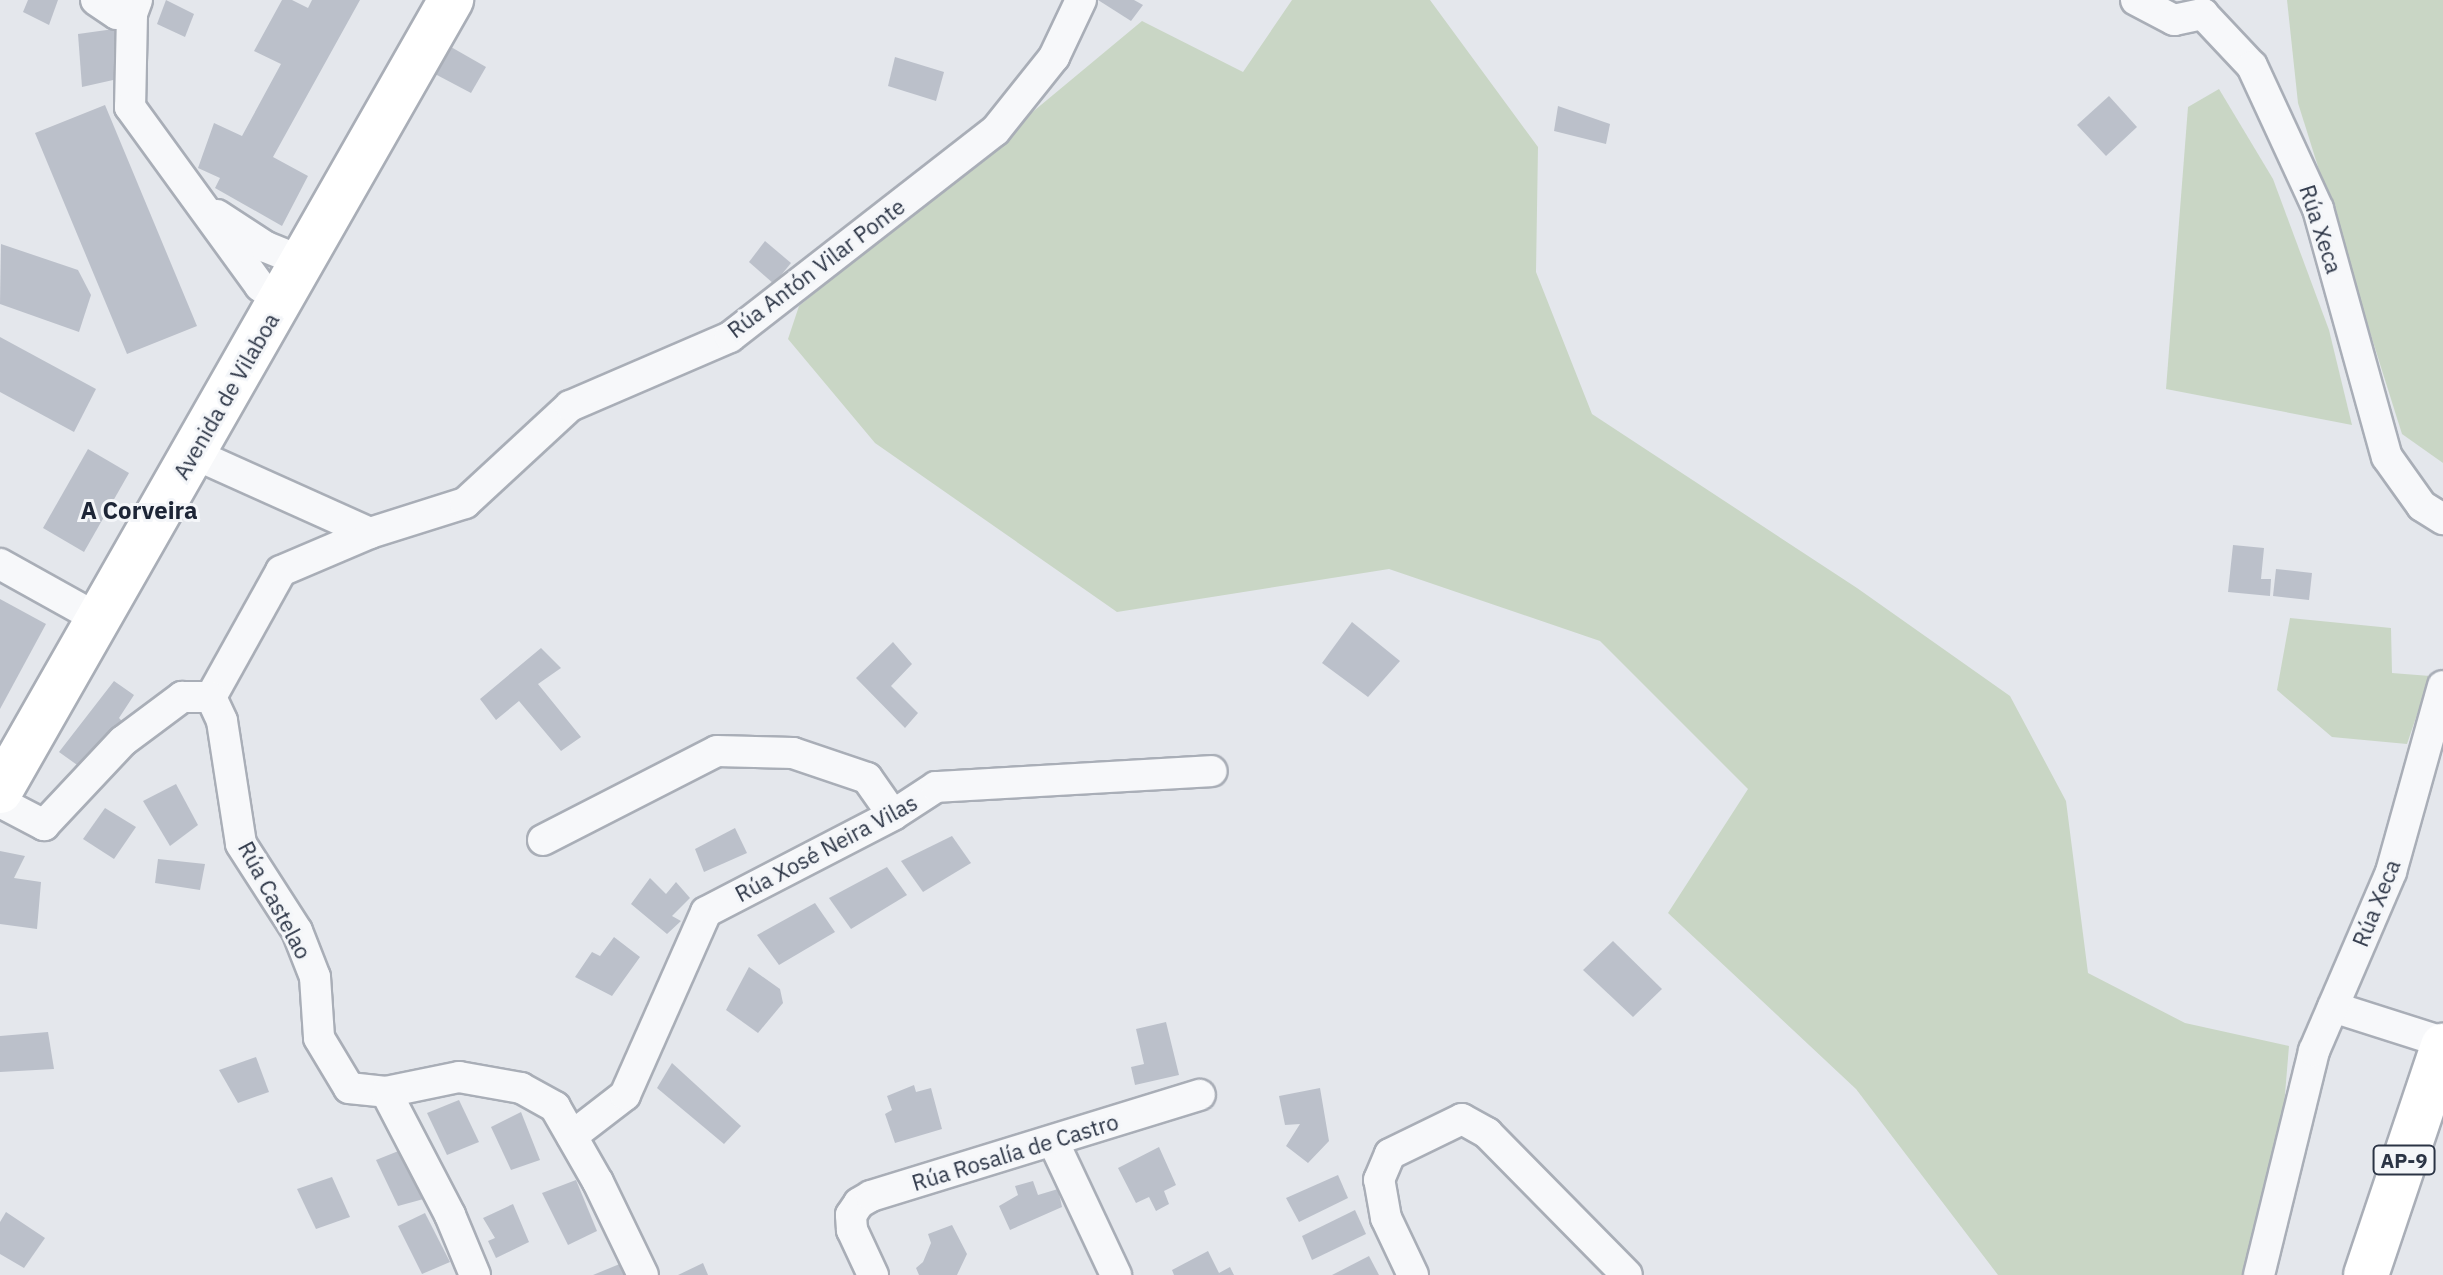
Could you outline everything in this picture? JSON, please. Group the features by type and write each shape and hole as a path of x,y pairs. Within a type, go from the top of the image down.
{"highway":[{"name":"Avenida de Vilaboa","path":"0,791 282,301 272,259 451,0"},
{"name":"AP-9","path":"2366,1275 2443,1044"},
{"name":"AP-9","path":"2398,1275 2443,1116"}],"street":[{"path":"96,0 117,14 135,7 130,107 194,196 272,259"},
{"name":"Rúa Antón Vilar Ponte","path":"211,697 281,571 370,533 465,503 570,406 730,337 995,131 1054,57 1081,0"},
{"name":"Rúa Xeca","path":"2136,0 2174,20 2203,7 2252,66 2318,209 2387,457 2422,506 2443,519"},
{"path":"192,453 370,533"},
{"path":"0,564 99,619"},
{"name":"Rúa Xeca","path":"2259,1275 2314,1051 2346,1010 2391,872 2443,686"},
{"path":"0,802 44,825 123,741 182,697 211,697"},
{"name":"Rúa Castelao","path":"211,697 222,721 241,844 297,931 315,977 319,1038 349,1088 386,1092"},
{"path":"543,840 717,751 793,753 867,778 893,815"},
{"name":"Rúa Xosé Neira Vilas","path":"572,1136 625,1095 706,912 893,815 936,787 1212,771"},
{"path":"2346,1010 2443,1044"},
{"path":"475,1275 450,1215 386,1092 459,1077 521,1088 555,1107 643,1275"},
{"name":"Rúa Rosalía de Castro","path":"873,1275 852,1230 851,1215 859,1203 871,1196 1200,1095"},
{"path":"1413,1275 1386,1218 1379,1180 1390,1154 1462,1119 1487,1133 1627,1275"},
{"path":"1053,1141 1116,1275"}],"green space":[{"path":"1292,0 1430,0 1538,147 1536,272 1592,414 1857,588 2010,696 2066,801 2088,973 2185,1023 2289,1046 2270,1275 1998,1275 1856,1089 1668,913 1748,789 1600,641 1389,569 1117,612 875,443 788,339 799,306 1142,21 1243,72"},
{"path":"2287,0 2443,0 2443,463 2402,434 2298,103"},
{"path":"2219,89 2273,179 2329,330 2352,425 2166,389 2188,107"},
{"path":"2290,618 2391,628 2392,673 2430,676 2407,744 2332,737 2277,690"}],"building":[{"path":"28,0 58,0 49,25 23,12"},
{"path":"166,0 194,14 185,37 157,24"},
{"path":"282,0 292,0 308,8 312,0 360,0 273,157 308,176 282,226 215,188 220,178 198,168 214,123 242,136 281,64 254,51"},
{"path":"1098,0 1134,0 1143,5 1131,21"},
{"path":"121,28 122,78 82,87 78,34"},
{"path":"451,47 486,67 471,93 435,74"},
{"path":"895,57 944,72 936,101 888,86"},
{"path":"2109,96 2137,127 2106,156 2077,125"},
{"path":"105,105 197,326 127,354 35,133"},
{"path":"1558,106 1610,124 1606,144 1554,131"},
{"path":"765,241 791,263 774,284 749,262"},
{"path":"1,244 78,270 91,295 79,332 0,304"},
{"path":"0,337 96,389 74,432 0,392"},
{"path":"88,449 129,473 84,552 43,528"},
{"path":"2233,545 2264,548 2261,579 2271,579 2270,596 2228,592"},
{"path":"2276,569 2312,573 2309,600 2273,596"},
{"path":"0,599 46,624 0,709"},
{"path":"1352,622 1400,661 1368,697 1322,663"},
{"path":"893,642 912,664 891,686 918,713 905,728 856,678"},
{"path":"541,648 561,668 538,684 581,737 561,751 519,701 496,720 480,699"},
{"path":"114,681 134,695 119,718 122,721 80,767 59,752"},
{"path":"176,784 198,825 170,846 143,801"},
{"path":"105,808 136,827 114,859 83,839"},
{"path":"735,828 747,853 704,872 695,849"},
{"path":"952,836 971,863 923,892 901,861"},
{"path":"0,851 25,856 14,878 41,882 37,929 0,924"},
{"path":"158,859 205,864 200,890 155,883"},
{"path":"887,867 907,895 851,929 829,898"},
{"path":"650,878 666,894 676,882 690,898 672,916 681,921 667,934 631,904"},
{"path":"815,903 835,932 779,965 757,935"},
{"path":"614,937 640,957 612,996 575,977 592,952 600,956"},
{"path":"1613,941 1662,989 1633,1017 1583,970"},
{"path":"749,967 780,989 783,1003 758,1033 726,1010"},
{"path":"1166,1022 1179,1075 1135,1085 1131,1067 1144,1064 1136,1029"},
{"path":"48,1032 54,1069 0,1072 0,1036"},
{"path":"256,1057 269,1092 238,1103 219,1070"},
{"path":"672,1063 741,1126 724,1144 657,1088"},
{"path":"914,1085 916,1092 931,1088 942,1129 895,1143 885,1114 892,1110 887,1096"},
{"path":"1320,1088 1329,1141 1308,1163 1286,1146 1300,1124 1285,1125 1279,1096"},
{"path":"459,1100 479,1142 447,1155 427,1113"},
{"path":"521,1112 540,1160 511,1170 491,1127"},
{"path":"1159,1147 1176,1185 1164,1191 1169,1204 1156,1211 1149,1197 1136,1203 1118,1168"},
{"path":"406,1148 431,1197 398,1206 376,1160"},
{"path":"1338,1175 1348,1198 1299,1222 1286,1198"},
{"path":"332,1177 350,1217 316,1229 297,1189"},
{"path":"576,1180 597,1231 568,1245 542,1193"},
{"path":"1033,1181 1038,1195 1058,1189 1062,1207 1010,1230 999,1206 1018,1195 1015,1186"},
{"path":"513,1204 529,1242 496,1258 488,1241 495,1238 483,1218"},
{"path":"1355,1210 1366,1234 1312,1260 1302,1236"},
{"path":"6,1212 45,1238 24,1268 0,1254 0,1222"},
{"path":"425,1213 450,1262 422,1274 398,1226"},
{"path":"952,1225 967,1254 957,1275 919,1275 916,1268 923,1262 931,1243 928,1234"},
{"path":"1208,1251 1219,1273 1230,1267 1234,1275 1174,1275 1172,1270"},
{"path":"1369,1256 1379,1275 1332,1275"},
{"path":"622,1263 628,1275 593,1275"},
{"path":"703,1263 708,1275 678,1275"}],"district":[{"name":"A Corveira","path":"139,511"}]}
